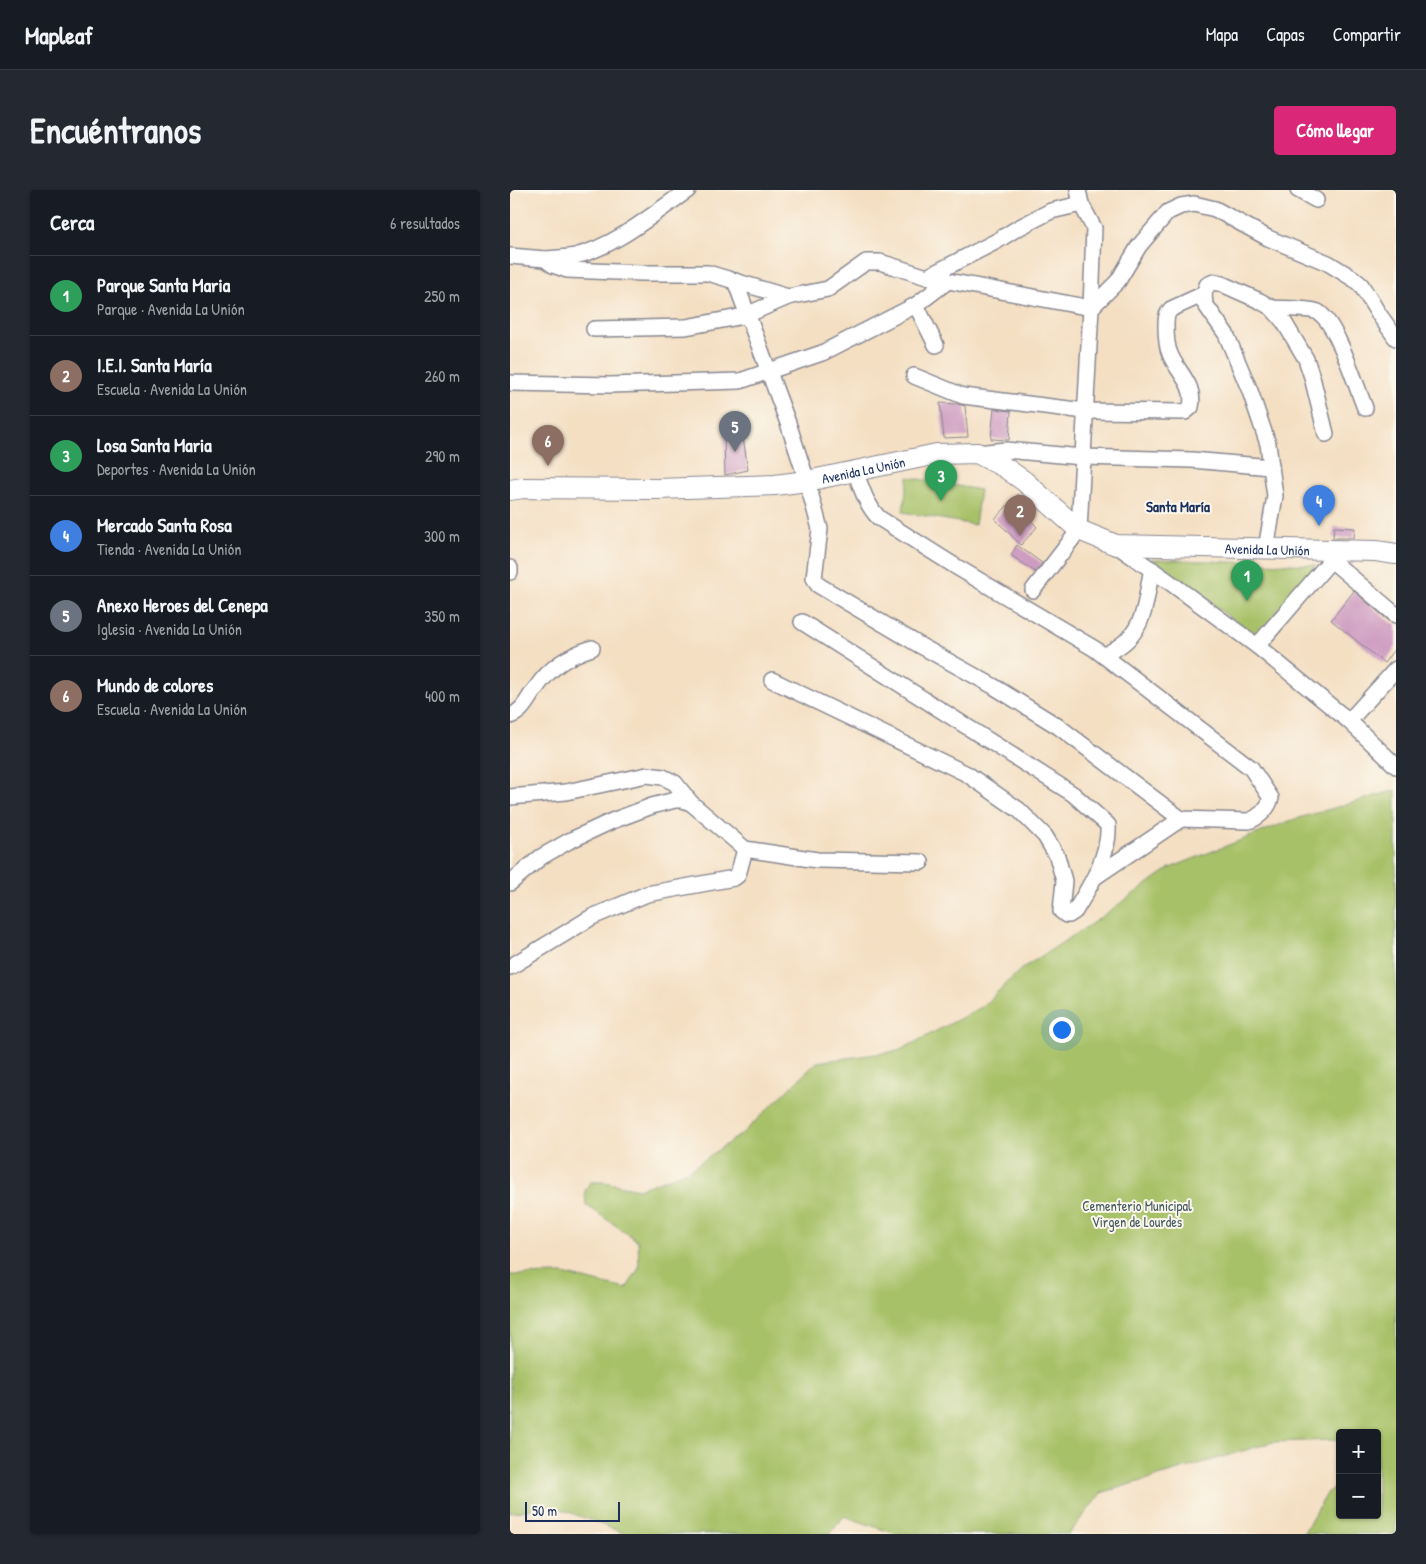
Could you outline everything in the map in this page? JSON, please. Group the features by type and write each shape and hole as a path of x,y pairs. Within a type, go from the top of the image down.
{"main road":[{"name":"Avenida La Unión","path":"510,490 523,488 657,488 775,485 807,481 937,454 978,453 1004,467 1024,481 1078,530 1116,545 1266,549 1328,555 1376,551 1396,554"}],"street":[{"path":"510,256 545,259 574,256 599,248 618,238 688,190"},
{"path":"1298,190 1316,200"},
{"path":"927,277 1080,197 1094,228 1078,530 1033,590"},
{"path":"1091,308 1118,281 1139,246 1168,212 1181,206 1194,204 1215,209 1268,238 1328,262 1354,278 1361,285 1396,338"},
{"path":"545,259 553,265 567,270 708,273 788,297"},
{"path":"594,329 686,327 748,314 788,297 828,289 866,262 880,262 927,277 1091,308"},
{"path":"736,281 788,423 820,529 814,578 818,585 921,646 994,686 1059,727 1182,819 1249,821 1258,818 1269,804 1270,798 1251,768 1095,649 955,566 879,518 866,501 855,471"},
{"path":"510,383 610,385 740,381 822,353 916,305 948,281"},
{"path":"1266,549 1275,496 1268,444 1250,391 1226,334 1205,304 1204,294 1207,285 1214,282 1230,287 1272,308 1316,311 1324,317 1334,332 1364,408"},
{"path":"914,376 963,396 1085,411 1185,412 1192,402 1192,396 1189,385 1170,354 1166,336 1166,317 1171,309 1204,294"},
{"path":"916,305 936,345"},
{"path":"1272,308 1284,322 1306,359 1326,434"},
{"path":"978,453 1006,450 1082,457 1192,460 1271,467"},
{"path":"1116,545 1257,646 1349,721 1396,766"},
{"path":"1257,646 1328,555 1396,615"},
{"path":"1104,656 1126,641 1137,629 1142,618 1152,569"},
{"path":"772,680 967,774 1019,810 1045,836 1057,856 1064,881 1061,911 1066,915 1075,911 1095,877 1108,836 1108,825 1073,794 802,622"},
{"path":"510,716 519,712 524,707 536,687 556,666 573,654 592,648"},
{"path":"1349,721 1396,669"},
{"path":"510,797 566,792 647,775 663,777 675,783 691,803 745,849 818,860 921,862"},
{"path":"510,883 541,857 569,841 612,821 674,800 683,800 691,803"},
{"path":"1095,877 1182,819"},
{"path":"510,967 592,917 647,894 734,878 738,875 745,849"}],"green space":[{"path":"908,477 980,490 975,525 903,512"},
{"path":"1151,559 1316,565 1256,637"},
{"name":"Cementerio Municipal Virgen de Lourdes","path":"1396,790 1396,1534 1303,1534 1328,1492 1336,1487 1336,1519 1381,1519 1381,1429 1336,1429 1336,1440 1273,1442 1101,1493 1069,1534 896,1534 844,1516 830,1534 626,1534 551,1505 510,1513 510,1275 563,1274 626,1289 639,1268 638,1241 586,1205 585,1191 590,1182 604,1182 639,1189 688,1171 744,1132 817,1062 898,1051 982,1007 1020,970 1091,924 1170,868 1292,820"}],"building":[{"path":"940,403 965,406 968,437 944,438"},
{"path":"994,409 1011,411 1009,440 991,439"},
{"path":"742,431 748,470 725,475 724,435"},
{"path":"1018,494 1037,511 1029,518 1037,527 1021,545 995,519"},
{"path":"1334,527 1355,528 1354,538 1333,538"},
{"path":"1017,545 1042,563 1035,572 1011,555"},
{"path":"1354,591 1390,622 1396,624 1396,647 1384,663 1331,620"}],"place":[{"name":"Anexo Heroes del Cenepa","path":"735,452"},
{"name":"Mundo de colores","path":"548,466"},
{"name":"Losa Santa Maria","path":"941,501"},
{"name":"Mercado Santa Rosa","path":"1319,526"},
{"name":"I.E.I. Santa María","path":"1020,536"},
{"name":"Parque Santa Maria","path":"1247,601"}],"district":[{"name":"Santa María","path":"1178,506"}]}
